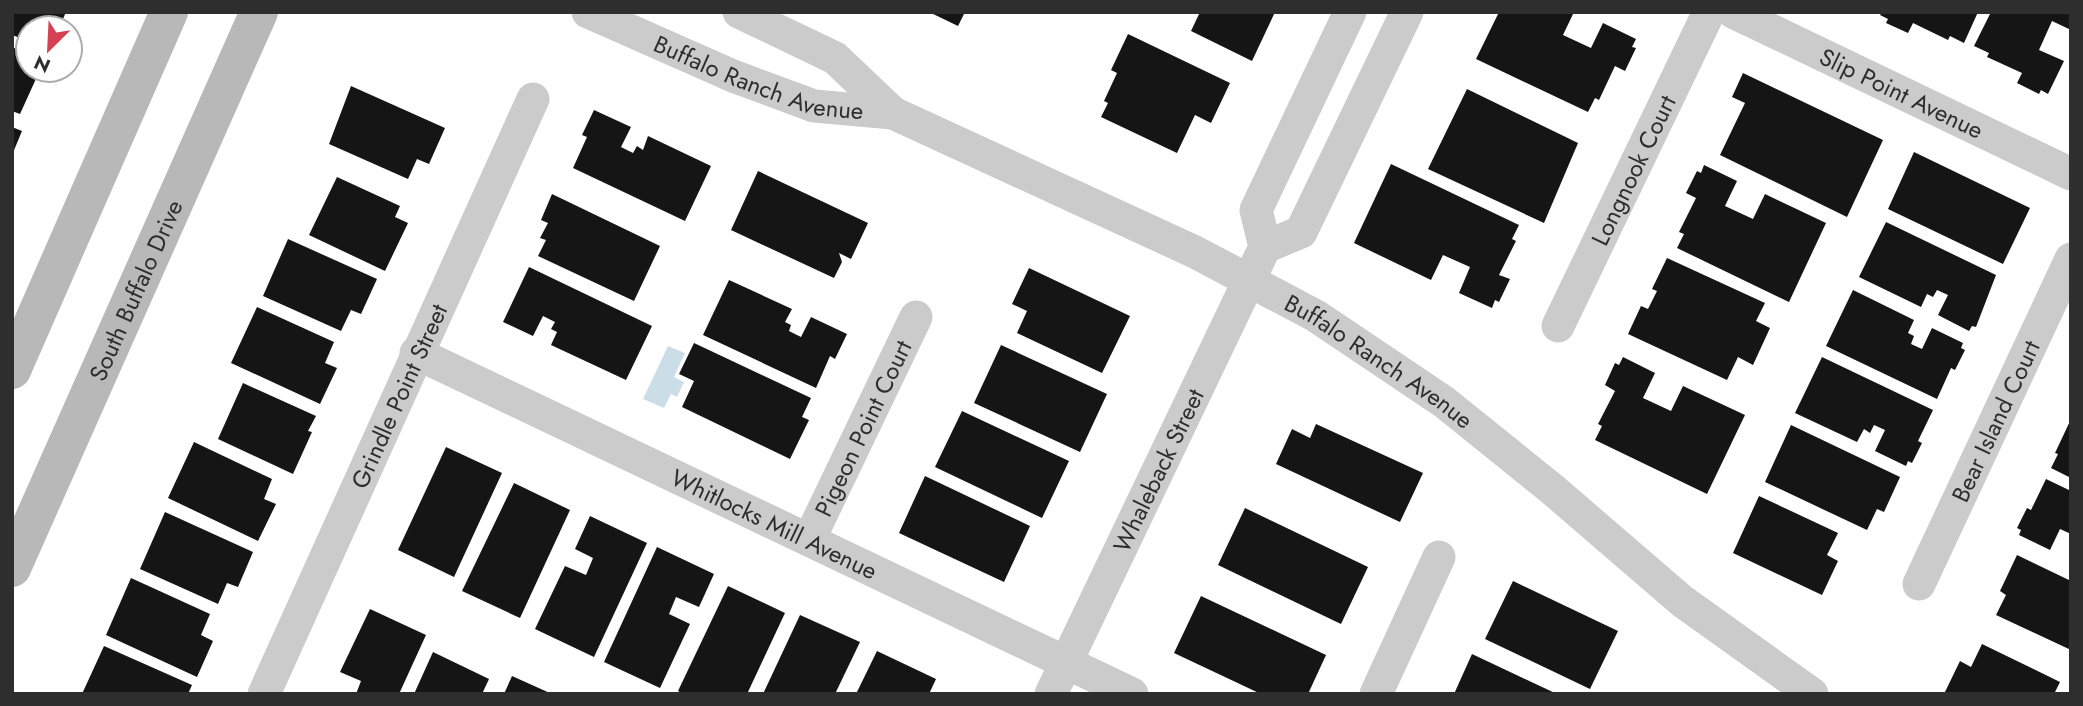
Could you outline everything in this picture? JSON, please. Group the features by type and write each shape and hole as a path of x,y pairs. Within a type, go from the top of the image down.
{"main road":[{"path":"12,370 169,12"},
{"name":"South Buffalo Drive","path":"12,568 258,12"}],"street":[{"name":"Buffalo Ranch Avenue","path":"588,12 733,76 814,106 893,113"},
{"name":"Buffalo Ranch Avenue","path":"739,12 835,58 893,113 1249,279 1316,316 1444,402 1542,480 1682,601 1812,694"},
{"path":"1350,12 1256,210 1265,247 1301,232 1407,12"},
{"name":"Longnook Court","path":"1559,326 1709,12"},
{"name":"Slip Point Avenue","path":"1733,12 2071,174"},
{"name":"Grindle Point Street","path":"264,694 533,99"},
{"name":"Whaleback Street","path":"1051,694 1265,247"},
{"name":"Bear Island Court","path":"1919,584 2071,259"},
{"name":"Pigeon Point Court","path":"809,540 916,317"},
{"name":"Whitlocks Mill Avenue","path":"416,353 1132,694"},
{"path":"1376,694 1440,558"}],"water":[{"path":"668,346 685,353 674,377 684,382 677,397 671,394 664,408 643,399"}],"building":[{"path":"12,12 66,12 14,14 14,36"},
{"path":"929,12 965,12 958,26"},
{"path":"1200,12 1275,12 1252,61 1191,31"},
{"path":"1499,12 1574,12 1563,35 1591,48 1603,23 1636,39 1632,47 1636,48 1625,71 1615,66 1599,100 1595,98 1588,112 1476,59"},
{"path":"1882,12 1978,12 1964,43 1950,36 1948,40 1913,23 1908,33 1886,23 1888,19 1880,15"},
{"path":"1991,12 2071,12 2071,30 2052,21 2039,50 2064,61 2048,94 2041,90 2039,94 2017,83 2022,73 1987,57 1989,53 1974,46"},
{"path":"1128,34 1230,83 1211,123 1195,115 1177,153 1101,117 1108,103 1104,101 1117,73 1111,70"},
{"path":"12,47 14,84 34,84 20,114 12,111"},
{"path":"1743,73 1883,140 1847,217 1720,155 1745,103 1732,97"},
{"path":"351,86 445,128 429,164 417,159 408,179 329,144"},
{"path":"1467,89 1578,143 1544,223 1428,169"},
{"path":"594,110 631,127 621,147 633,153 637,146 643,150 648,136 711,166 685,221 573,168 587,137 582,135"},
{"path":"12,127 22,131 12,155"},
{"path":"1914,152 2030,208 2003,264 1888,209"},
{"path":"1391,164 1519,225 1512,239 1516,241 1499,275 1510,279 1499,302 1495,300 1492,308 1459,293 1470,267 1443,255 1431,280 1354,243"},
{"path":"1704,165 1737,181 1725,206 1753,219 1765,194 1826,223 1789,302 1677,248 1684,234 1679,232 1696,198 1686,193 1697,171 1701,173"},
{"path":"758,171 868,223 851,259 839,253 842,262 834,278 731,230"},
{"path":"337,177 400,206 395,217 408,223 385,271 309,235"},
{"path":"552,194 660,246 634,301 538,256 546,240 540,238 548,223 541,220"},
{"path":"1886,222 1996,275 1976,327 1972,326 1969,331 1938,315 1948,295 1937,290 1933,297 1927,294 1921,307 1859,277"},
{"path":"288,239 377,279 361,314 351,310 341,331 263,296"},
{"path":"1667,258 1765,303 1756,321 1770,328 1753,365 1738,357 1727,380 1628,334 1641,306 1648,309 1657,291 1652,289"},
{"path":"529,267 652,326 626,380 551,345 557,332 551,329 555,322 543,316 533,336 503,322"},
{"path":"1029,268 1130,316 1102,373 1017,333 1027,311 1012,304"},
{"path":"729,280 792,309 785,322 791,325 789,331 801,337 811,317 847,334 835,359 830,356 816,388 703,335"},
{"path":"1853,290 1914,320 1908,333 1914,336 1911,344 1922,349 1932,328 1963,343 1961,348 1965,350 1955,370 1951,368 1937,399 1826,346"},
{"path":"257,307 334,342 325,363 337,368 320,404 231,363"},
{"path":"694,343 811,398 802,417 809,420 790,459 682,407 694,381 679,374"},
{"path":"1001,345 1107,394 1080,452 974,403"},
{"path":"1623,357 1655,373 1643,398 1671,411 1683,386 1745,415 1707,494 1595,440 1602,426 1598,424 1615,391 1605,385 1615,363 1619,365"},
{"path":"1822,357 1933,410 1918,441 1922,443 1912,463 1908,461 1906,466 1875,451 1885,430 1874,425 1870,433 1864,429 1857,442 1795,413"},
{"path":"243,383 316,416 308,431 312,432 293,474 218,439"},
{"path":"962,411 1069,461 1042,518 935,467"},
{"path":"2071,419 2071,478 2051,468"},
{"path":"1316,424 1423,473 1400,522 1276,464 1292,429 1310,438"},
{"path":"1791,425 1900,477 1884,512 1877,509 1867,530 1765,482"},
{"path":"194,442 272,479 264,499 276,504 258,541 168,498"},
{"path":"446,447 502,473 454,577 398,550"},
{"path":"925,476 1030,526 1004,582 899,533"},
{"path":"2046,479 2071,491 2071,534 2060,529 2050,550 2019,535 2021,530 2017,528 2027,508 2031,510"},
{"path":"514,483 570,510 520,618 462,591"},
{"path":"1759,496 1838,533 1827,555 1838,561 1822,595 1733,553"},
{"path":"1245,508 1368,567 1341,624 1218,565"},
{"path":"165,512 253,552 238,587 227,583 218,604 140,569"},
{"path":"590,516 647,543 594,657 535,629 565,566 586,575 593,558 575,549"},
{"path":"657,547 714,574 699,607 676,597 669,614 690,624 660,688 604,662"},
{"path":"2017,555 2071,581 2071,650 1996,615 2006,595 2000,591"},
{"path":"131,578 210,614 201,635 213,641 197,677 106,635"},
{"path":"1513,581 1618,631 1590,689 1485,639"},
{"path":"728,586 785,613 747,694 683,694 678,691"},
{"path":"1201,596 1326,655 1308,694 1261,694 1174,653"},
{"path":"370,609 426,635 399,694 356,694 361,681 340,672"},
{"path":"800,615 860,642 835,694 763,694"},
{"path":"1982,644 2060,682 2054,694 1944,694 1960,661 1971,667"},
{"path":"104,646 192,685 188,694 82,694"},
{"path":"877,651 936,679 929,694 856,694"},
{"path":"433,652 489,679 482,694 414,694"},
{"path":"1472,654 1557,694 1454,694"},
{"path":"512,676 552,694 504,694"}]}
